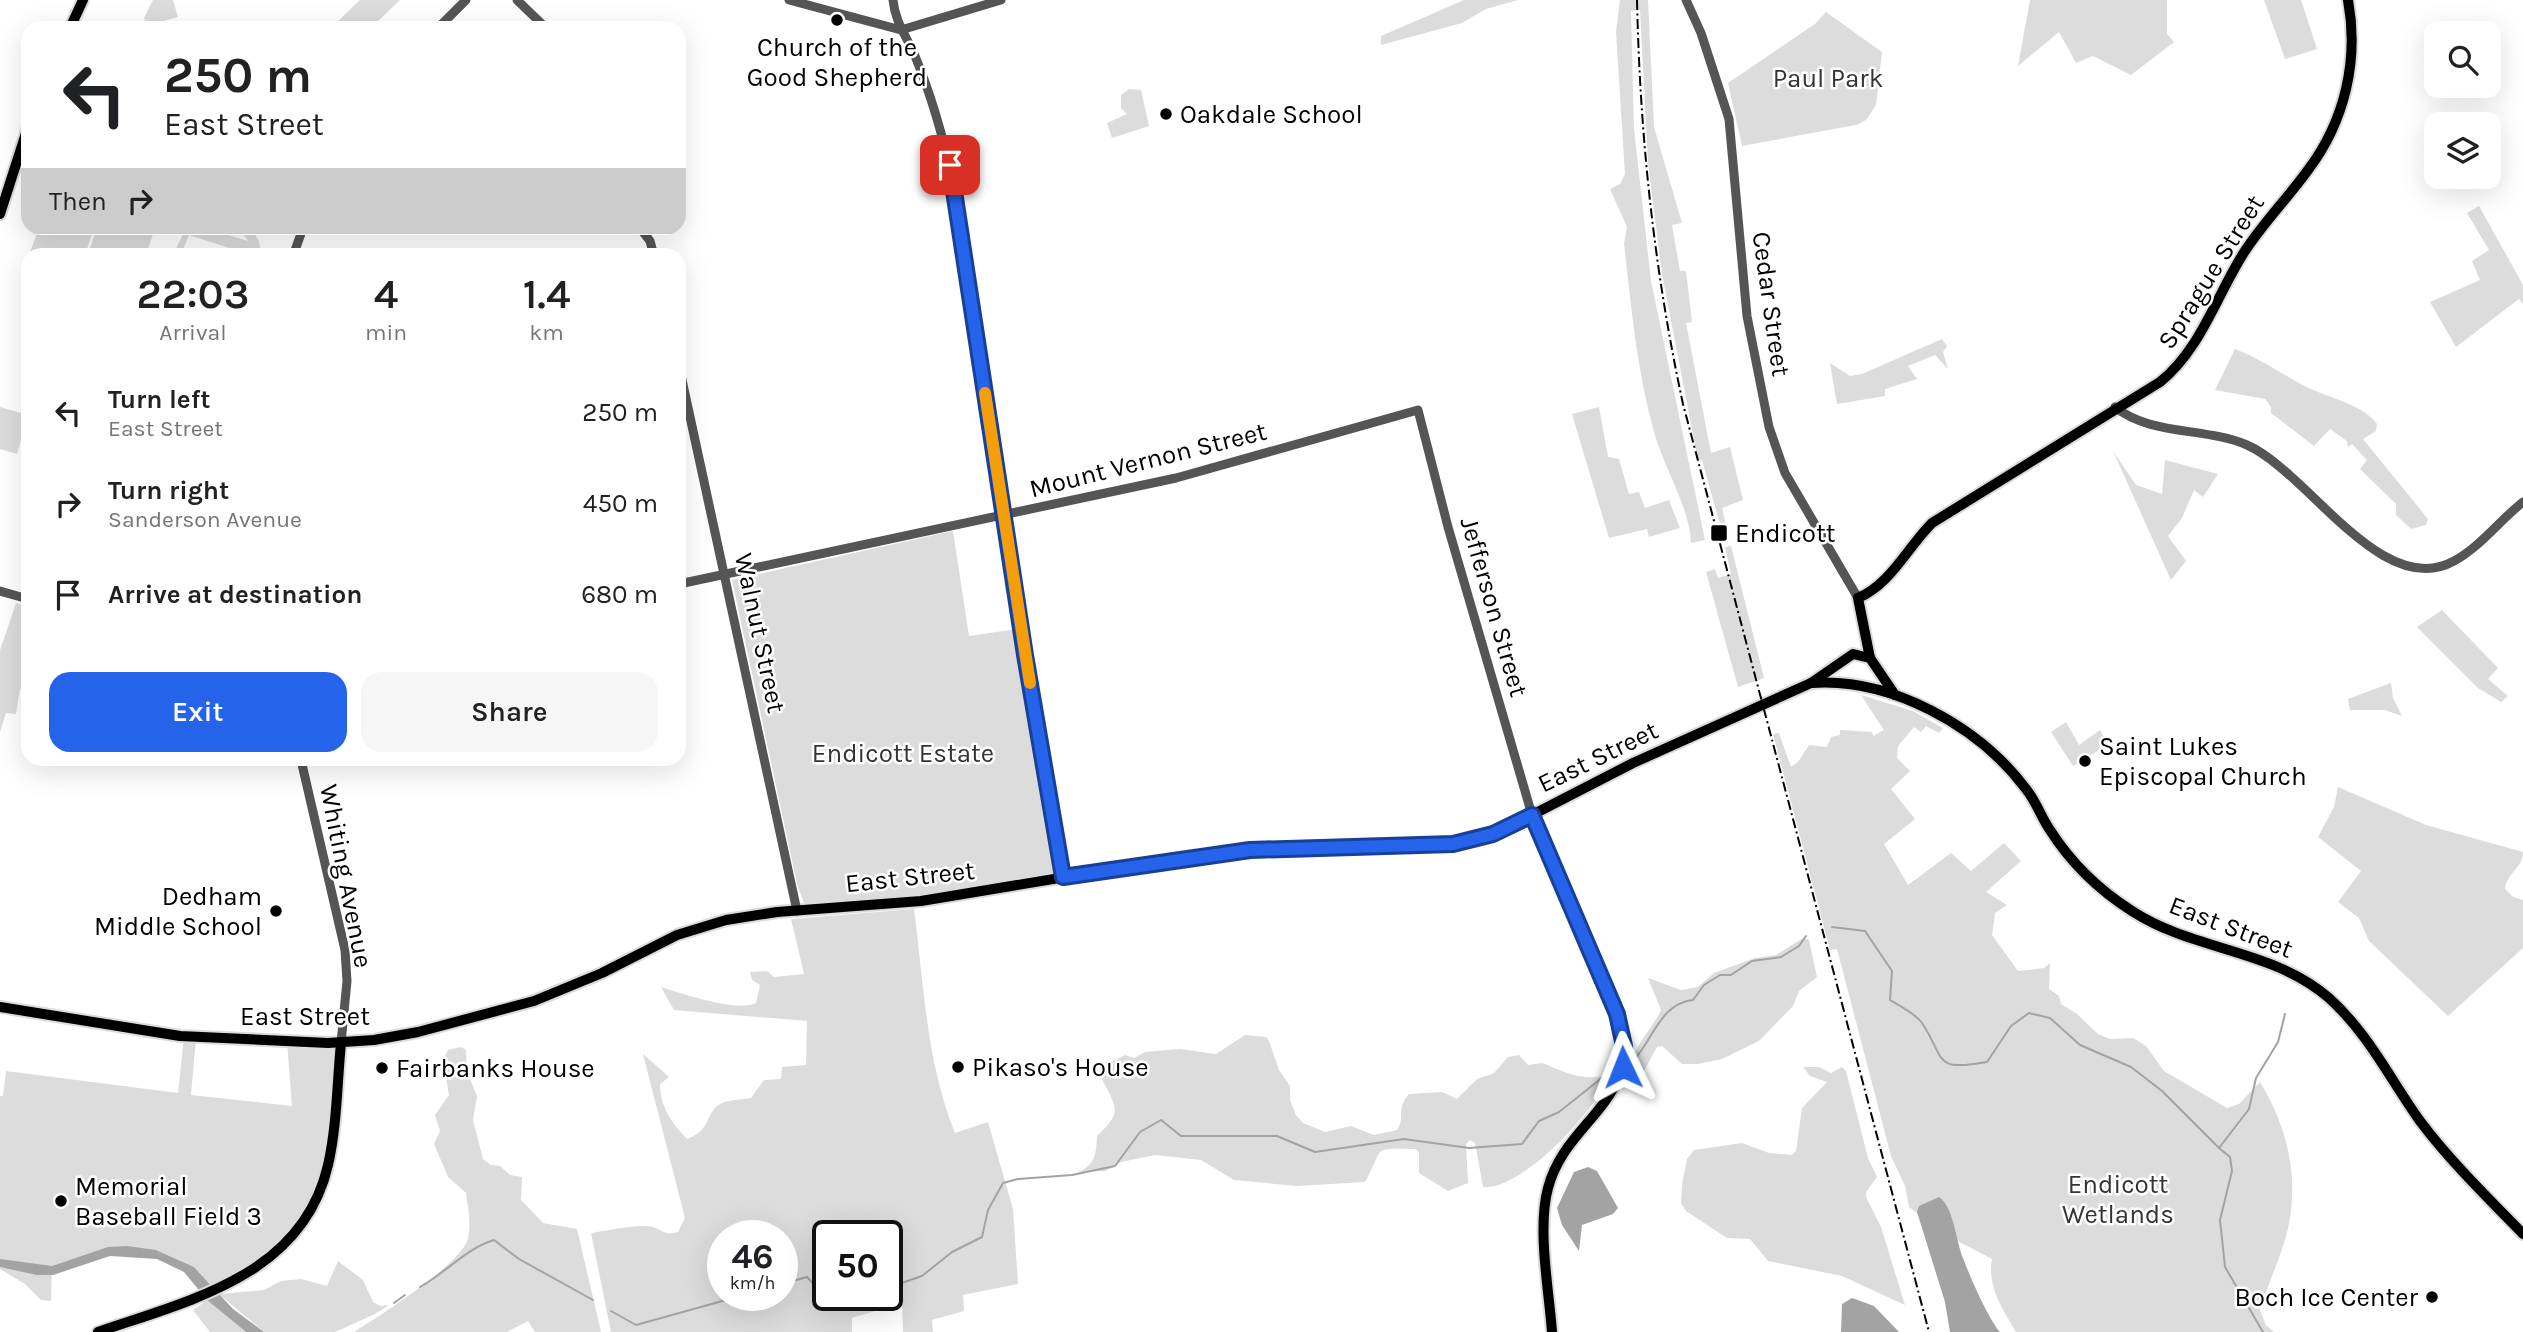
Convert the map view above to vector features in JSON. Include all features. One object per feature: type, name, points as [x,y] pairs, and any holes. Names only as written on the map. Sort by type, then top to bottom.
[{"type":"main road","points":[[73,21],[83,0]]},
{"type":"main road","name":"Sprague Street","points":[[1857,598],[1876,590],[1915,539],[1932,523],[2115,407],[2160,382],[2176,369],[2200,334],[2243,254],[2327,141],[2349,81],[2352,26],[2348,0]]},
{"type":"main road","points":[[0,215],[21,149]]},
{"type":"main road","points":[[1857,598],[1872,662],[1872,678],[1861,687],[1848,683],[1841,669],[1864,629]]},
{"type":"main road","points":[[1848,657],[1872,662]]},
{"type":"main road","name":"East Street","points":[[0,1007],[172,1035],[341,1043],[418,1032],[534,1001],[602,973],[677,935],[726,920],[921,901],[1250,850],[1453,844],[1493,834],[1633,763],[1811,683],[1848,657]]},
{"type":"main road","name":"East Street","points":[[1872,662],[1895,695]]},
{"type":"main road","name":"East Street","points":[[1811,683],[1848,683]]},
{"type":"main road","name":"East Street","points":[[1861,687],[1895,695],[1952,723],[1981,744],[2026,788],[2071,859],[2094,883],[2124,906],[2166,929],[2269,963],[2308,982],[2330,999],[2376,1052],[2421,1121],[2523,1234]]},
{"type":"main road","points":[[1532,815],[1617,1014],[1624,1046],[1623,1067],[1616,1086],[1561,1157],[1548,1186],[1544,1217],[1552,1332]]},
{"type":"main road","points":[[98,1332],[219,1289],[252,1273],[276,1255],[304,1222],[315,1202],[330,1155],[341,1043]]},
{"type":"street","points":[[445,21],[466,0]]},
{"type":"street","points":[[789,0],[901,30],[1001,0]]},
{"type":"street","points":[[893,0],[901,30],[915,54],[951,171],[1006,516],[1025,655],[1063,877]]},
{"type":"street","name":"Cedar Street","points":[[1686,0],[1701,33],[1729,119],[1747,316],[1769,427],[1785,473],[1857,598]]},
{"type":"street","points":[[523,1],[540,21]]},
{"type":"street","name":"Walnut Street","points":[[686,396],[727,574],[797,911]]},
{"type":"street","points":[[2115,407],[2143,423],[2208,432],[2248,446],[2284,469],[2375,552],[2394,563],[2410,567],[2430,568],[2453,562],[2470,551],[2523,502]]},
{"type":"street","name":"Mount Vernon Street","points":[[686,583],[1006,516],[1209,470],[1418,410]]},
{"type":"street","name":"Jefferson Street","points":[[1418,410],[1448,527],[1532,815]]},
{"type":"street","points":[[0,591],[21,596]]},
{"type":"street","name":"Whiting Avenue","points":[[302,766],[345,950],[346,981],[341,1043]]},
{"type":"green space","points":[[153,0],[173,0],[178,17],[164,21],[145,21],[144,18]]},
{"type":"green space","points":[[360,0],[400,0],[378,21],[338,21]]},
{"type":"green space","points":[[1464,0],[1518,0],[1486,9],[1462,23],[1381,45],[1381,36]]},
{"type":"green space","points":[[1620,0],[1648,0],[1654,127],[1682,223],[1672,225],[1680,271],[1686,271],[1692,322],[1686,323],[1711,453],[1730,447],[1743,500],[1722,508],[1729,538],[1724,539],[1702,460],[1698,460],[1662,274],[1648,163],[1640,10],[1631,11],[1634,129],[1651,281],[1705,540],[1691,543],[1686,516],[1658,446],[1643,385],[1624,243],[1627,227],[1610,189],[1620,184],[1625,174],[1616,32]]},
{"type":"green space","points":[[2030,0],[2167,0],[2167,34],[2174,42],[2131,75],[2093,56],[2076,63],[2059,32],[2018,66]]},
{"type":"green space","points":[[2264,0],[2301,0],[2317,49],[2285,59]]},
{"type":"green space","name":"Paul Park","points":[[1826,12],[1882,52],[1876,105],[1866,120],[1856,125],[1742,146],[1728,83],[1815,24]]},
{"type":"green space","points":[[1129,89],[1141,90],[1149,126],[1112,138],[1107,123],[1127,114],[1121,108],[1121,95]]},
{"type":"green space","points":[[2479,206],[2523,285],[2523,304],[2519,299],[2456,347],[2430,302],[2480,280],[2472,261],[2489,250],[2467,213]]},
{"type":"green space","points":[[36,235],[92,235],[87,248],[32,248]]},
{"type":"green space","points":[[95,235],[153,235],[148,248],[90,248]]},
{"type":"green space","points":[[183,235],[189,235],[184,248],[176,248]]},
{"type":"green space","points":[[189,235],[228,235],[248,241],[244,235],[255,235],[260,248],[229,248]]},
{"type":"green space","points":[[1942,339],[1947,346],[1943,352],[1948,369],[1935,355],[1908,366],[1917,379],[1885,389],[1885,396],[1837,404],[1830,363],[1850,376],[1862,374]]},
{"type":"green space","points":[[2235,349],[2308,388],[2351,405],[2370,416],[2377,424],[2376,431],[2363,439],[2428,519],[2426,525],[2411,529],[2396,515],[2396,504],[2360,469],[2367,460],[2352,444],[2348,447],[2347,441],[2330,429],[2314,446],[2271,413],[2271,407],[2265,399],[2215,390]]},
{"type":"green space","points":[[0,407],[21,413],[21,440],[17,454],[0,449]]},
{"type":"green space","points":[[1599,407],[1608,457],[1619,459],[1629,494],[1639,492],[1645,508],[1669,500],[1680,528],[1649,537],[1647,529],[1609,538],[1572,414]]},
{"type":"green space","points":[[2113,451],[2136,485],[2162,494],[2165,460],[2218,474],[2203,497],[2194,490],[2182,518],[2168,536],[2186,561],[2171,580]]},
{"type":"green space","name":"Endicott Estate","points":[[953,531],[969,636],[1017,629],[1056,869],[1050,875],[930,895],[804,903],[797,884],[732,580]]},
{"type":"green space","points":[[1731,546],[1764,678],[1738,687],[1706,572],[1715,569],[1718,578],[1731,574],[1725,547]]},
{"type":"green space","points":[[16,603],[21,604],[21,688],[16,714],[6,713],[0,732],[0,650]]},
{"type":"green space","points":[[2442,610],[2498,668],[2488,679],[2508,696],[2501,702],[2478,688],[2417,627]]},
{"type":"green space","points":[[2391,683],[2393,698],[2402,716],[2385,710],[2350,710],[2348,699]]},
{"type":"green space","name":"Endicott Wetlands","points":[[1861,695],[1913,711],[1943,728],[1939,733],[1926,726],[1921,732],[1914,727],[1898,746],[1897,758],[1910,771],[1891,789],[1915,819],[1884,844],[1908,885],[1951,853],[1971,871],[2004,843],[2021,861],[1986,892],[2007,905],[1995,913],[1992,935],[2018,971],[2044,968],[2050,963],[2049,989],[2059,996],[2061,1004],[2077,1014],[2098,1034],[2110,1039],[2133,1038],[2146,1046],[2164,1071],[2227,1108],[2239,1104],[2260,1082],[2278,1117],[2292,1174],[2291,1213],[2287,1233],[2260,1310],[2266,1325],[2274,1332],[2016,1332],[1994,1288],[1992,1259],[1948,1236],[1909,1207],[1905,1186],[1891,1156],[1837,949],[1830,950],[1773,734],[1779,733],[1791,767],[1798,762],[1809,745],[1827,747],[1831,737],[1840,735],[1840,730],[1872,732],[1873,736],[1884,730]]},
{"type":"green space","points":[[2066,722],[2079,745],[2100,730],[2108,745],[2073,766],[2051,732]]},
{"type":"green space","points":[[2338,787],[2426,825],[2523,852],[2505,889],[2513,897],[2523,900],[2523,948],[2448,1016],[2369,941],[2359,918],[2338,902],[2361,871],[2318,837],[2334,807]]},
{"type":"green space","points":[[914,909],[927,1023],[945,1106],[955,1133],[988,1122],[1013,1209],[1018,1284],[963,1295],[964,1311],[932,1320],[933,1332],[903,1332],[903,1220],[812,1220],[812,1311],[875,1311],[852,1318],[852,1332],[611,1332],[591,1233],[648,1226],[674,1233],[678,1232],[685,1218],[643,1054],[669,1077],[660,1084],[662,1100],[672,1121],[687,1139],[699,1132],[717,1106],[729,1101],[751,1098],[764,1080],[781,1079],[782,1067],[806,1065],[807,1021],[674,1010],[661,987],[723,1004],[748,1005],[756,1003],[760,985],[752,980],[750,972],[767,971],[774,977],[804,974],[791,919]]},
{"type":"green space","points":[[1803,938],[1809,940],[1817,977],[1799,991],[1793,1006],[1759,1041],[1722,1059],[1698,1064],[1682,1064],[1662,1046],[1657,1047],[1643,1073],[1634,1074],[1637,1049],[1661,1010],[1648,978],[1681,990],[1698,987],[1714,973],[1755,958],[1776,955]]},
{"type":"green space","points":[[1245,1035],[1266,1037],[1279,1070],[1290,1086],[1290,1100],[1296,1115],[1303,1123],[1325,1132],[1351,1126],[1374,1135],[1397,1130],[1401,1121],[1402,1104],[1409,1094],[1442,1092],[1457,1099],[1477,1079],[1494,1073],[1508,1057],[1519,1055],[1528,1065],[1542,1063],[1582,1077],[1609,1075],[1590,1108],[1556,1146],[1517,1176],[1499,1185],[1483,1187],[1475,1143],[1470,1140],[1466,1144],[1468,1183],[1448,1191],[1419,1173],[1419,1153],[1416,1149],[1380,1152],[1365,1182],[1297,1186],[1234,1180],[1201,1160],[1155,1155],[1121,1162],[1106,1171],[1078,1172],[1092,1162],[1097,1136],[1114,1115],[1113,1103],[1101,1077],[1105,1065],[1125,1055],[1134,1058],[1145,1052],[1180,1049],[1216,1054]]},
{"type":"green space","points":[[184,1036],[196,1038],[191,1095],[292,1106],[287,1041],[341,1043],[330,1155],[297,1232],[216,1290],[194,1267],[156,1250],[85,1256],[52,1266],[51,1301],[41,1300],[25,1284],[0,1269],[0,1096],[3,1096],[6,1071],[178,1093]]},
{"type":"green space","points":[[461,1047],[466,1050],[467,1071],[477,1096],[473,1120],[483,1159],[491,1165],[500,1166],[510,1175],[522,1177],[521,1200],[543,1223],[577,1229],[601,1332],[535,1332],[528,1321],[507,1332],[354,1332],[434,1277],[461,1251],[467,1241],[469,1211],[466,1193],[448,1177],[434,1144],[440,1131],[435,1115],[449,1095],[443,1060],[448,1050]]},
{"type":"green space","points":[[1803,1067],[1819,1067],[1831,1073],[1842,1067],[1846,1071],[1868,1158],[1877,1177],[1866,1192],[1866,1197],[1881,1227],[1905,1305],[1842,1276],[1768,1261],[1750,1239],[1727,1238],[1686,1211],[1681,1203],[1687,1159],[1694,1150],[1742,1143],[1769,1153],[1792,1155],[1796,1151],[1802,1108],[1827,1082],[1810,1076]]},
{"type":"green space","points":[[338,1261],[363,1280],[373,1302],[380,1306],[389,1305],[335,1332],[264,1332],[219,1294],[264,1290],[281,1281],[301,1279],[327,1286]]},
{"type":"green space","points":[[207,1300],[246,1332],[210,1332],[193,1310]]},
{"type":"shaded area","points":[[1588,1167],[1597,1171],[1618,1208],[1613,1214],[1582,1225],[1579,1251],[1562,1225],[1557,1208],[1574,1172]]},
{"type":"shaded area","points":[[1939,1197],[1948,1208],[1975,1286],[2000,1332],[1950,1332],[1945,1302],[1917,1212],[1919,1206]]},
{"type":"shaded area","points":[[127,1246],[156,1250],[194,1267],[233,1309],[264,1332],[246,1332],[207,1300],[184,1272],[157,1259],[110,1256],[53,1275],[37,1275],[0,1267],[0,1259],[52,1266],[108,1247]]},
{"type":"shaded area","points":[[1852,1298],[1874,1306],[1899,1332],[1841,1332],[1842,1304]]},
{"type":"waterway","points":[[1832,927],[1865,931],[1892,971],[1890,1000],[1919,1020],[1943,1060],[1949,1064],[1987,1062],[2011,1026],[2029,1013],[2050,1018],[2080,1045],[2131,1067],[2162,1091],[2219,1148],[2249,1109],[2256,1078],[2278,1042],[2285,1014]]},
{"type":"waterway","points":[[1635,1059],[1666,1014],[1682,1002],[1693,1000],[1704,985],[1720,975],[1731,975],[1752,961],[1781,957],[1799,946],[1806,936]]},
{"type":"waterway","points":[[903,1283],[922,1276],[952,1252],[982,1237],[988,1210],[1003,1183],[1018,1179],[1072,1175],[1115,1166],[1140,1132],[1161,1120],[1181,1136],[1277,1136],[1315,1152],[1404,1139],[1469,1148],[1522,1144],[1539,1121],[1559,1112],[1608,1073]]},
{"type":"waterway","points":[[2219,1148],[2230,1157],[2232,1171],[2220,1220],[2225,1267],[2263,1332]]},
{"type":"waterway","points":[[420,1287],[474,1249],[494,1240],[519,1259],[593,1300]]},
{"type":"waterway","points":[[798,1280],[807,1277],[812,1282]]},
{"type":"waterway","points":[[394,1303],[405,1295]]},
{"type":"waterway","points":[[611,1311],[636,1325],[707,1305]]},
{"type":"railway","points":[[1637,0],[1641,102],[1650,203],[1664,304],[1683,404],[1929,1332]]},
{"type":"slow traffic","points":[[985,393],[1030,683]]},
{"type":"place","name":"Church of the Good Shepherd","points":[[837,20]]},
{"type":"place","name":"Oakdale School","points":[[1166,114]]},
{"type":"place","name":"Endicott","points":[[1719,533]]},
{"type":"place","name":"Saint Lukes Episcopal Church","points":[[2085,761]]},
{"type":"place","name":"Dedham Middle School","points":[[276,911]]},
{"type":"place","name":"Pikaso's House","points":[[958,1067]]},
{"type":"place","name":"Fairbanks House","points":[[382,1068]]},
{"type":"place","name":"Memorial Baseball Field 3","points":[[61,1201]]},
{"type":"place","name":"Boch Ice Center","points":[[2432,1297]]},
{"type":"route","points":[[950,165],[1006,516],[1025,655],[1063,877],[1250,850],[1309,846],[1453,844],[1493,834],[1532,815],[1617,1014],[1624,1046],[1623,1067]]}]
